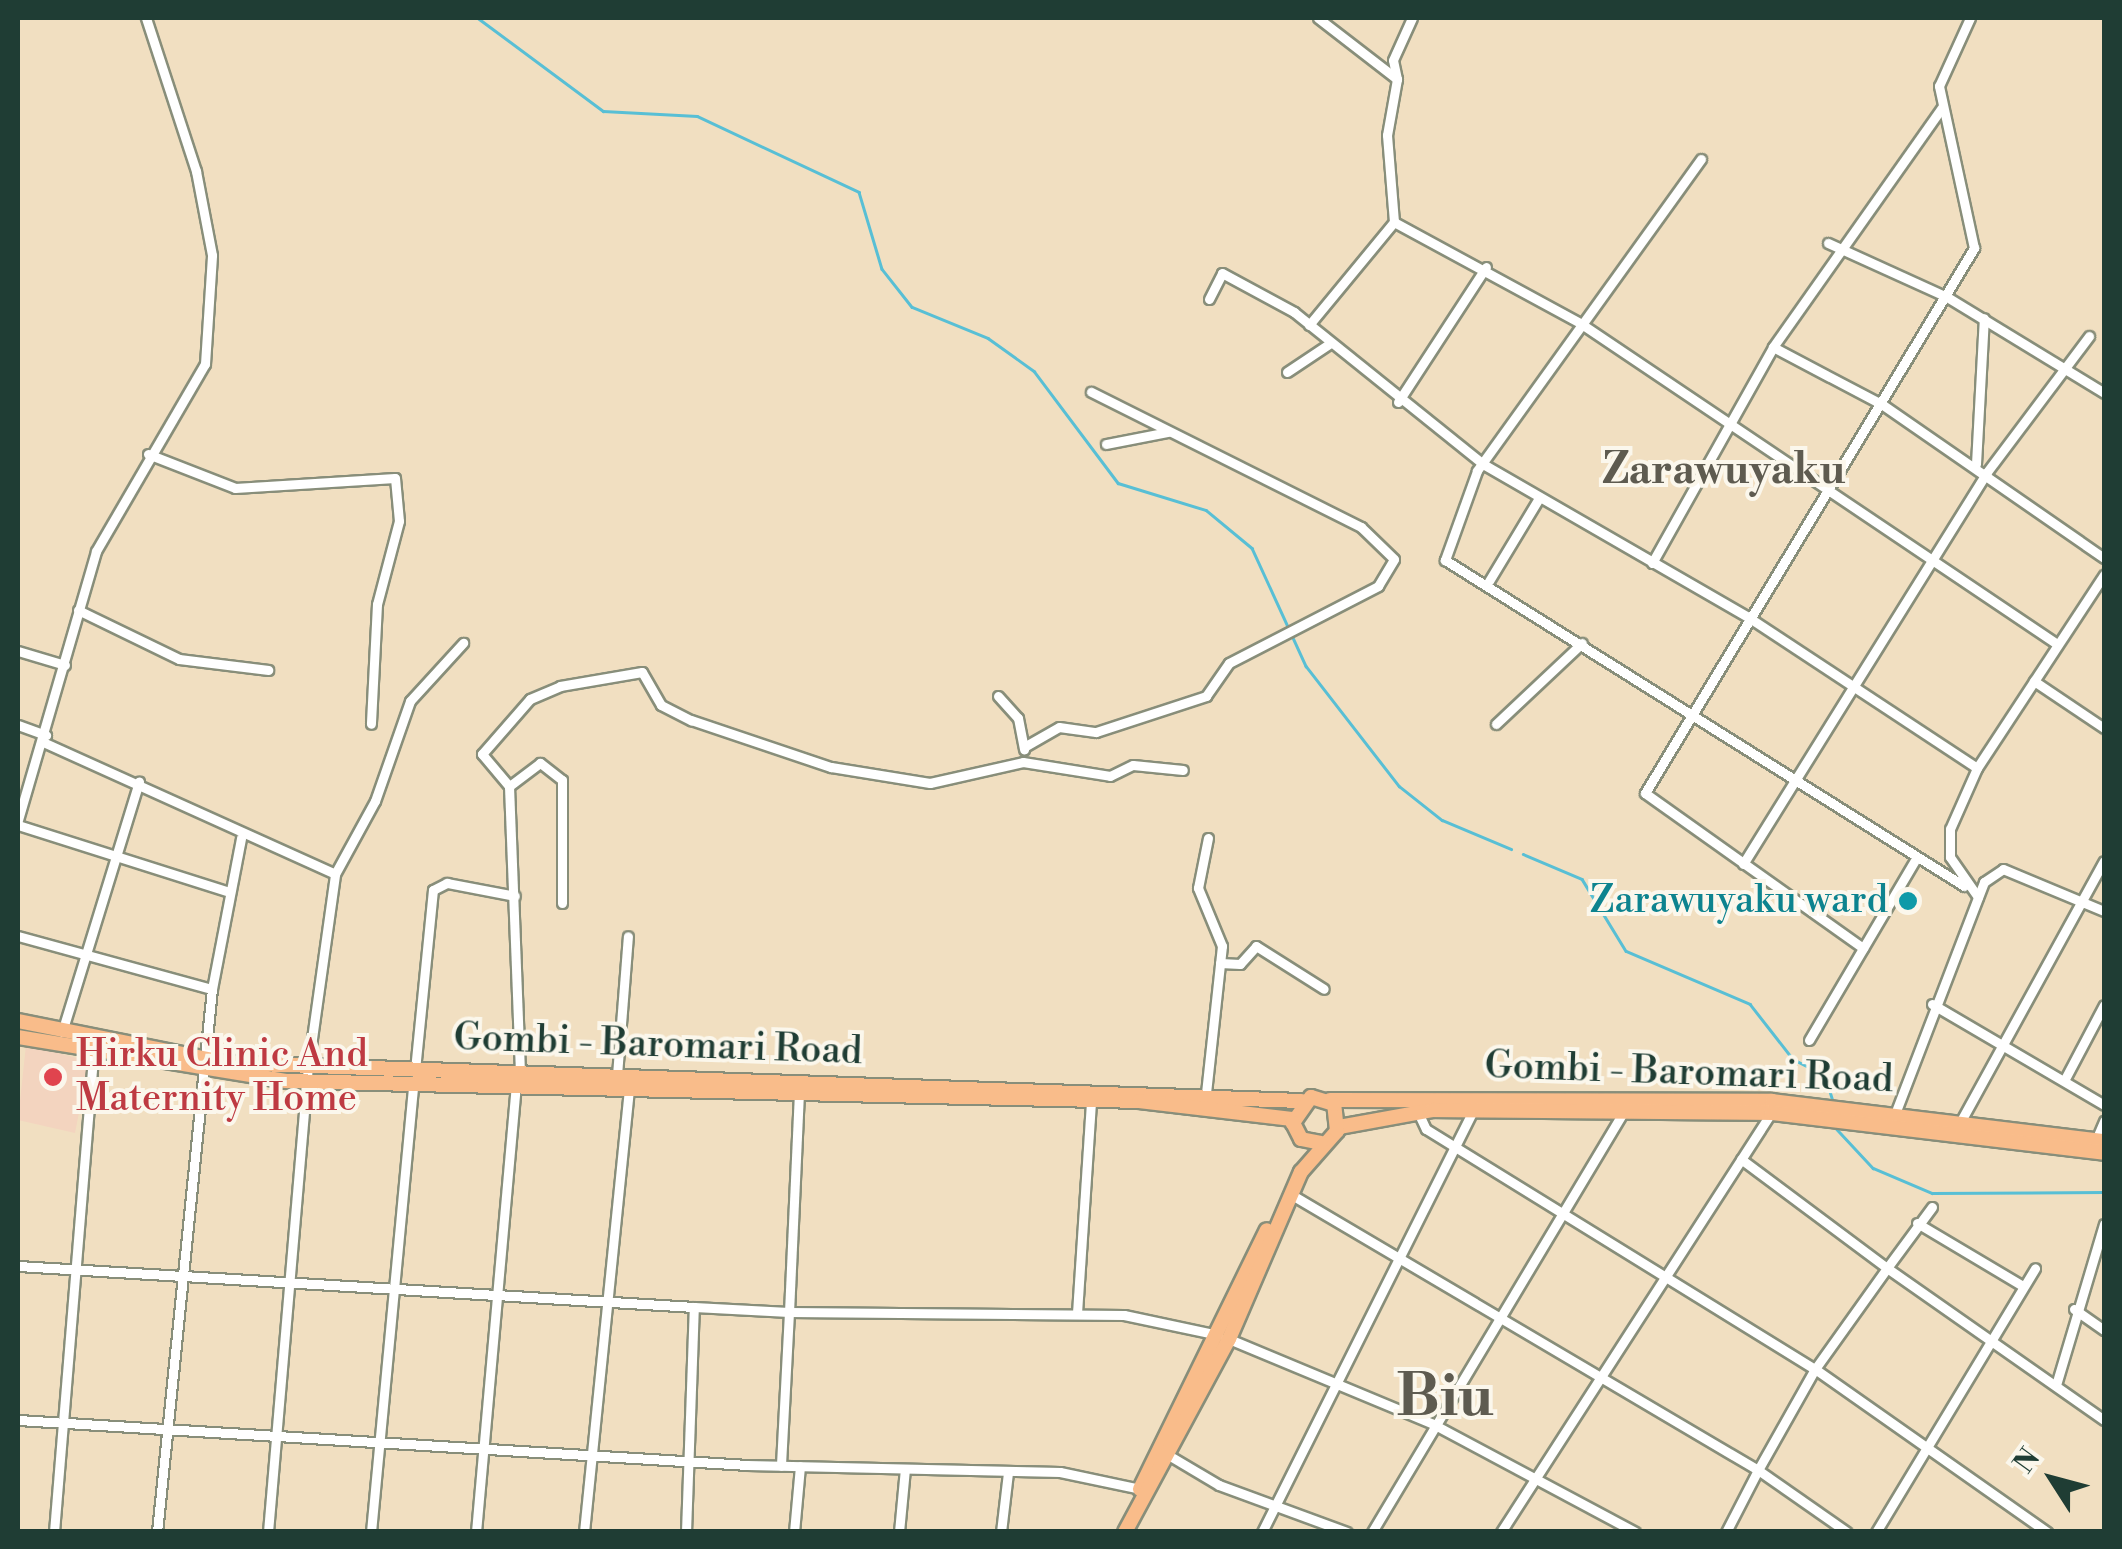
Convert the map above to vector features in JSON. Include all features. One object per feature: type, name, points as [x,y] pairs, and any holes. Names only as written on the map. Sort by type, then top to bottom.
[{"type":"main road","name":"Gombi - Baromari Road","points":[[18,1021],[204,1066]]},
{"type":"main road","name":"Gombi - Baromari Road","points":[[18,1040],[92,1054],[308,1074],[518,1078],[628,1087],[799,1092],[832,1088],[1206,1093],[1302,1101]]},
{"type":"main road","name":"Gombi - Baromari Road","points":[[518,1078],[616,1074],[1251,1108],[1292,1118]]},
{"type":"main road","name":"Gombi - Baromari Road","points":[[1330,1100],[1831,1110],[2104,1153]]},
{"type":"main road","points":[[1115,1532],[1145,1490],[1170,1456],[1292,1195],[1321,1143],[1339,1127],[1330,1100],[1302,1101],[1292,1118],[1298,1136],[1291,1177],[1224,1337],[1145,1490],[1126,1532]]},
{"type":"main road","name":"Gombi - Baromari Road","points":[[1339,1127],[1417,1110],[1771,1114],[1831,1110]]},
{"type":"main road","name":"Gombi - Baromari Road","points":[[1894,1117],[1962,1120],[2100,1140]]},
{"type":"main road","points":[[1298,1136],[1321,1143]]},
{"type":"street","points":[[146,18],[196,171],[212,255],[205,364],[183,412],[148,454],[112,516],[78,610],[66,665],[18,822],[229,892]]},
{"type":"street","points":[[1318,18],[1397,79]]},
{"type":"street","points":[[1308,325],[1394,222],[1387,135],[1397,79],[1394,60],[1412,18]]},
{"type":"street","points":[[1863,948],[1646,800],[1748,617],[1883,405],[1946,297],[1976,235],[1942,107],[1946,63],[1970,18]]},
{"type":"street","points":[[1652,563],[1727,420],[1772,347],[1942,107]]},
{"type":"street","points":[[1702,158],[1580,323],[1483,464],[1444,552],[1915,860],[1978,896]]},
{"type":"street","points":[[1394,222],[1486,267],[1580,323],[2057,644]]},
{"type":"street","points":[[1828,242],[1946,297],[2104,393]]},
{"type":"street","points":[[1398,402],[1486,267]]},
{"type":"street","points":[[1209,299],[1222,273],[1308,325],[1398,402],[1483,464],[1748,617],[1978,768]]},
{"type":"street","points":[[1976,464],[1984,318]]},
{"type":"street","points":[[1743,864],[1987,472],[2088,336]]},
{"type":"street","points":[[1287,372],[1329,344]]},
{"type":"street","points":[[1772,347],[1883,405],[1976,464],[2104,558]]},
{"type":"street","points":[[1024,747],[1060,727],[1096,732],[1206,696],[1229,663],[1378,586],[1394,559],[1361,527],[1091,392]]},
{"type":"street","points":[[1106,444],[1168,432]]},
{"type":"street","points":[[148,454],[235,488],[395,478],[400,521],[377,604],[371,724]]},
{"type":"street","points":[[1489,581],[1539,498]]},
{"type":"street","points":[[1964,886],[1947,844],[1978,768],[2104,575]]},
{"type":"street","points":[[78,610],[179,659],[268,670]]},
{"type":"street","points":[[1496,724],[1582,642]]},
{"type":"street","points":[[268,1532],[308,1074],[335,874],[375,801],[410,701],[463,643]]},
{"type":"street","points":[[18,652],[66,665]]},
{"type":"street","points":[[508,786],[482,754],[517,710],[546,689],[629,672],[642,672],[670,711],[831,767],[930,783],[1023,762],[1110,776],[1134,765],[1182,770]]},
{"type":"street","points":[[2034,681],[2104,728]]},
{"type":"street","points":[[998,696],[1018,718],[1023,762]]},
{"type":"street","points":[[18,725],[138,782],[240,838],[335,874]]},
{"type":"street","points":[[476,1532],[518,1078],[515,896],[503,814],[508,786],[540,763],[562,780],[562,903]]},
{"type":"street","points":[[62,1034],[138,782]]},
{"type":"street","points":[[157,1532],[180,1275],[212,989],[240,838]]},
{"type":"street","points":[[1206,1093],[1220,963],[1219,929],[1198,888],[1208,838]]},
{"type":"street","points":[[1810,1040],[1915,860]]},
{"type":"street","points":[[1962,1120],[2002,1040],[2104,861]]},
{"type":"street","points":[[1894,1117],[1932,1004],[1978,896],[2003,869],[2104,911]]},
{"type":"street","points":[[371,1532],[390,1289],[433,890],[447,883],[515,896]]},
{"type":"street","points":[[18,936],[212,989]]},
{"type":"street","points":[[616,1074],[628,936]]},
{"type":"street","points":[[1220,963],[1240,964],[1256,946],[1324,988]]},
{"type":"street","points":[[1932,1004],[2066,1077],[2104,1105]]},
{"type":"street","points":[[2066,1077],[2104,1005]]},
{"type":"street","points":[[54,1532],[66,1422],[92,1054]]},
{"type":"street","points":[[584,1532],[628,1087]]},
{"type":"street","points":[[781,1466],[799,1092]]},
{"type":"street","points":[[1077,1313],[1091,1101]]},
{"type":"street","points":[[1417,1110],[1420,1124],[1814,1369],[1920,1448],[2048,1532]]},
{"type":"street","points":[[1262,1532],[1474,1110]]},
{"type":"street","points":[[1372,1532],[1500,1315],[1568,1214],[1624,1111]]},
{"type":"street","points":[[1501,1532],[1540,1481],[1771,1114]]},
{"type":"street","points":[[2100,1140],[2104,1121]]},
{"type":"street","points":[[1741,1159],[1886,1268],[1989,1335],[2104,1420]]},
{"type":"street","points":[[1292,1195],[1400,1255],[1758,1470],[1847,1532]]},
{"type":"street","points":[[1726,1532],[1814,1369],[1932,1207]]},
{"type":"street","points":[[1917,1223],[2022,1285]]},
{"type":"street","points":[[2056,1385],[2074,1309],[2104,1224]]},
{"type":"street","points":[[18,1266],[789,1312],[1077,1313],[1224,1337],[1433,1424],[1634,1532]]},
{"type":"street","points":[[1876,1532],[1920,1448],[2035,1268]]},
{"type":"street","points":[[686,1532],[692,1461],[694,1307]]},
{"type":"street","points":[[2074,1309],[2104,1330]]},
{"type":"street","points":[[18,1420],[781,1466],[1008,1472],[1145,1490]]},
{"type":"street","points":[[1170,1456],[1275,1507],[1347,1532]]},
{"type":"street","points":[[794,1532],[800,1466]]},
{"type":"street","points":[[899,1532],[905,1468]]},
{"type":"street","points":[[1002,1532],[1008,1472]]},
{"type":"shaded area","name":"Hirku Clinic And Maternity Home","points":[[26,1045],[89,1061],[75,1133],[18,1120]]},
{"type":"waterway","points":[[478,18],[603,111],[697,116],[859,192],[882,269],[912,307],[988,338],[1034,371],[1118,483],[1206,510],[1252,548],[1306,666],[1399,786],[1442,820],[1511,849]]},
{"type":"waterway","points":[[1523,854],[1582,879],[1626,951],[1750,1004],[1793,1059],[1825,1075],[1833,1102]]},
{"type":"waterway","points":[[1833,1125],[1873,1168],[1932,1193],[2104,1192]]},
{"type":"place","name":"Zarawuyaku ward","points":[[1908,901]]},
{"type":"place","name":"Hirku Clinic And Maternity Home","points":[[53,1077]]},
{"type":"district","name":"Zarawuyaku","points":[[1724,471]]},
{"type":"district","name":"Biu","points":[[1445,1398]]}]
